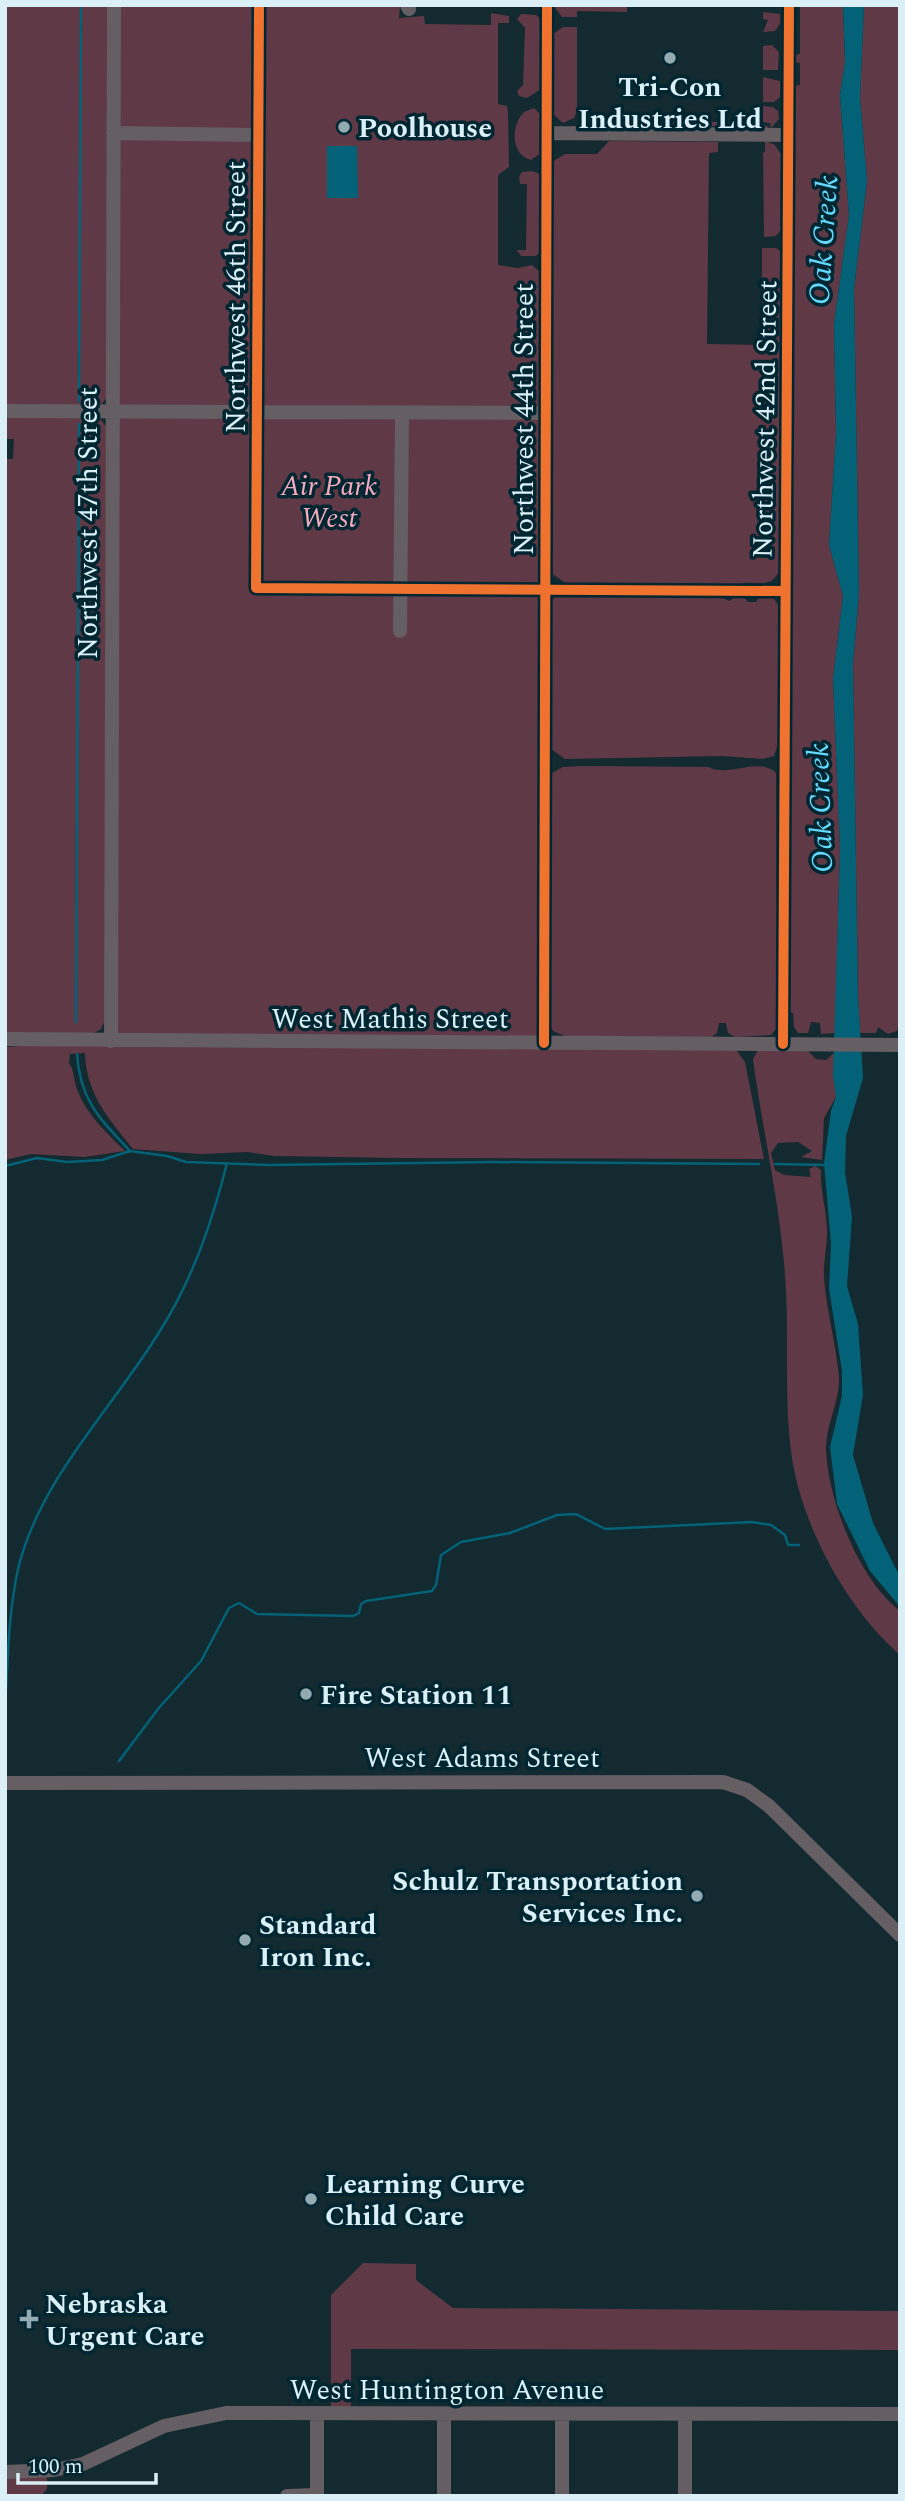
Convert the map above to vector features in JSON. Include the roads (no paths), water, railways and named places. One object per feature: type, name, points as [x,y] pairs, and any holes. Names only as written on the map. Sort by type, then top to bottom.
[{"type":"street","name":"Northwest 47th Street","points":[[111,1041],[114,5]]},
{"type":"street","name":"Northwest 46th Street","points":[[259,5],[256,588],[400,589]]},
{"type":"street","name":"Northwest 44th Street","points":[[544,1043],[547,5]]},
{"type":"street","name":"Northwest 42nd Street","points":[[783,1044],[789,5]]},
{"type":"street","points":[[113,133],[258,135]]},
{"type":"street","points":[[547,133],[789,135]]},
{"type":"street","points":[[5,411],[546,413]]},
{"type":"street","points":[[400,631],[402,413]]},
{"type":"street","points":[[400,589],[785,591]]},
{"type":"street","name":"West Mathis Street","points":[[5,1039],[893,1045]]},
{"type":"street","name":"West Adams Street","points":[[5,1783],[723,1782],[747,1790],[769,1805],[900,1935]]},
{"type":"street","points":[[287,2496],[317,2496],[317,2414]]},
{"type":"street","points":[[444,2414],[444,2496]]},
{"type":"street","points":[[562,2414],[562,2496]]},
{"type":"street","points":[[685,2414],[685,2496]]},
{"type":"street","name":"West Huntington Avenue","points":[[5,2472],[54,2470],[83,2464],[164,2426],[205,2415],[900,2414]]},
{"type":"water","name":"Oak Creek","points":[[843,5],[864,5],[860,98],[867,181],[854,289],[859,593],[853,664],[858,997],[863,1078],[846,1136],[845,1172],[852,1217],[847,1286],[858,1324],[863,1395],[853,1455],[873,1523],[900,1577],[900,1607],[870,1571],[837,1504],[830,1447],[842,1396],[842,1371],[829,1289],[831,1244],[824,1163],[831,1111],[836,1097],[833,1076],[840,849],[833,679],[843,596],[829,545],[836,433],[834,324],[849,215],[840,95],[845,62]]},
{"type":"water","points":[[327,146],[357,146],[358,198],[327,198]]},
{"type":"waterway","points":[[79,401],[81,5]]},
{"type":"waterway","points":[[76,1022],[79,424]]},
{"type":"waterway","points":[[77,1054],[82,1084],[93,1107],[130,1151]]},
{"type":"waterway","points":[[5,1166],[37,1158],[67,1162],[102,1160],[130,1151],[167,1156],[186,1162],[269,1165],[492,1162],[759,1164]]},
{"type":"waterway","points":[[5,1708],[13,1600],[19,1565],[30,1533],[61,1473],[170,1314],[200,1251],[227,1163]]},
{"type":"waterway","points":[[775,1164],[828,1165]]},
{"type":"waterway","points":[[119,1761],[158,1709],[201,1661],[229,1608],[239,1603],[257,1614],[353,1616],[359,1613],[361,1604],[366,1601],[432,1591],[436,1585],[441,1555],[461,1542],[510,1533],[557,1515],[576,1514],[605,1529],[752,1522],[771,1525],[785,1535],[788,1545],[799,1545]]},
{"type":"place","name":"Tri-Con Industries Ltd","points":[[670,58]]},
{"type":"place","name":"Poolhouse","points":[[344,127]]},
{"type":"place","name":"Fire Station 11","points":[[306,1694]]},
{"type":"place","name":"Schulz Transportation Services Inc.","points":[[697,1896]]},
{"type":"place","name":"Standard Iron Inc.","points":[[245,1940]]},
{"type":"place","name":"Learning Curve Child Care","points":[[311,2199]]},
{"type":"place","name":"Nebraska Urgent Care","points":[[29,2319]]},
{"type":"park label","name":"Air Park West","points":[[329,501]]}]
